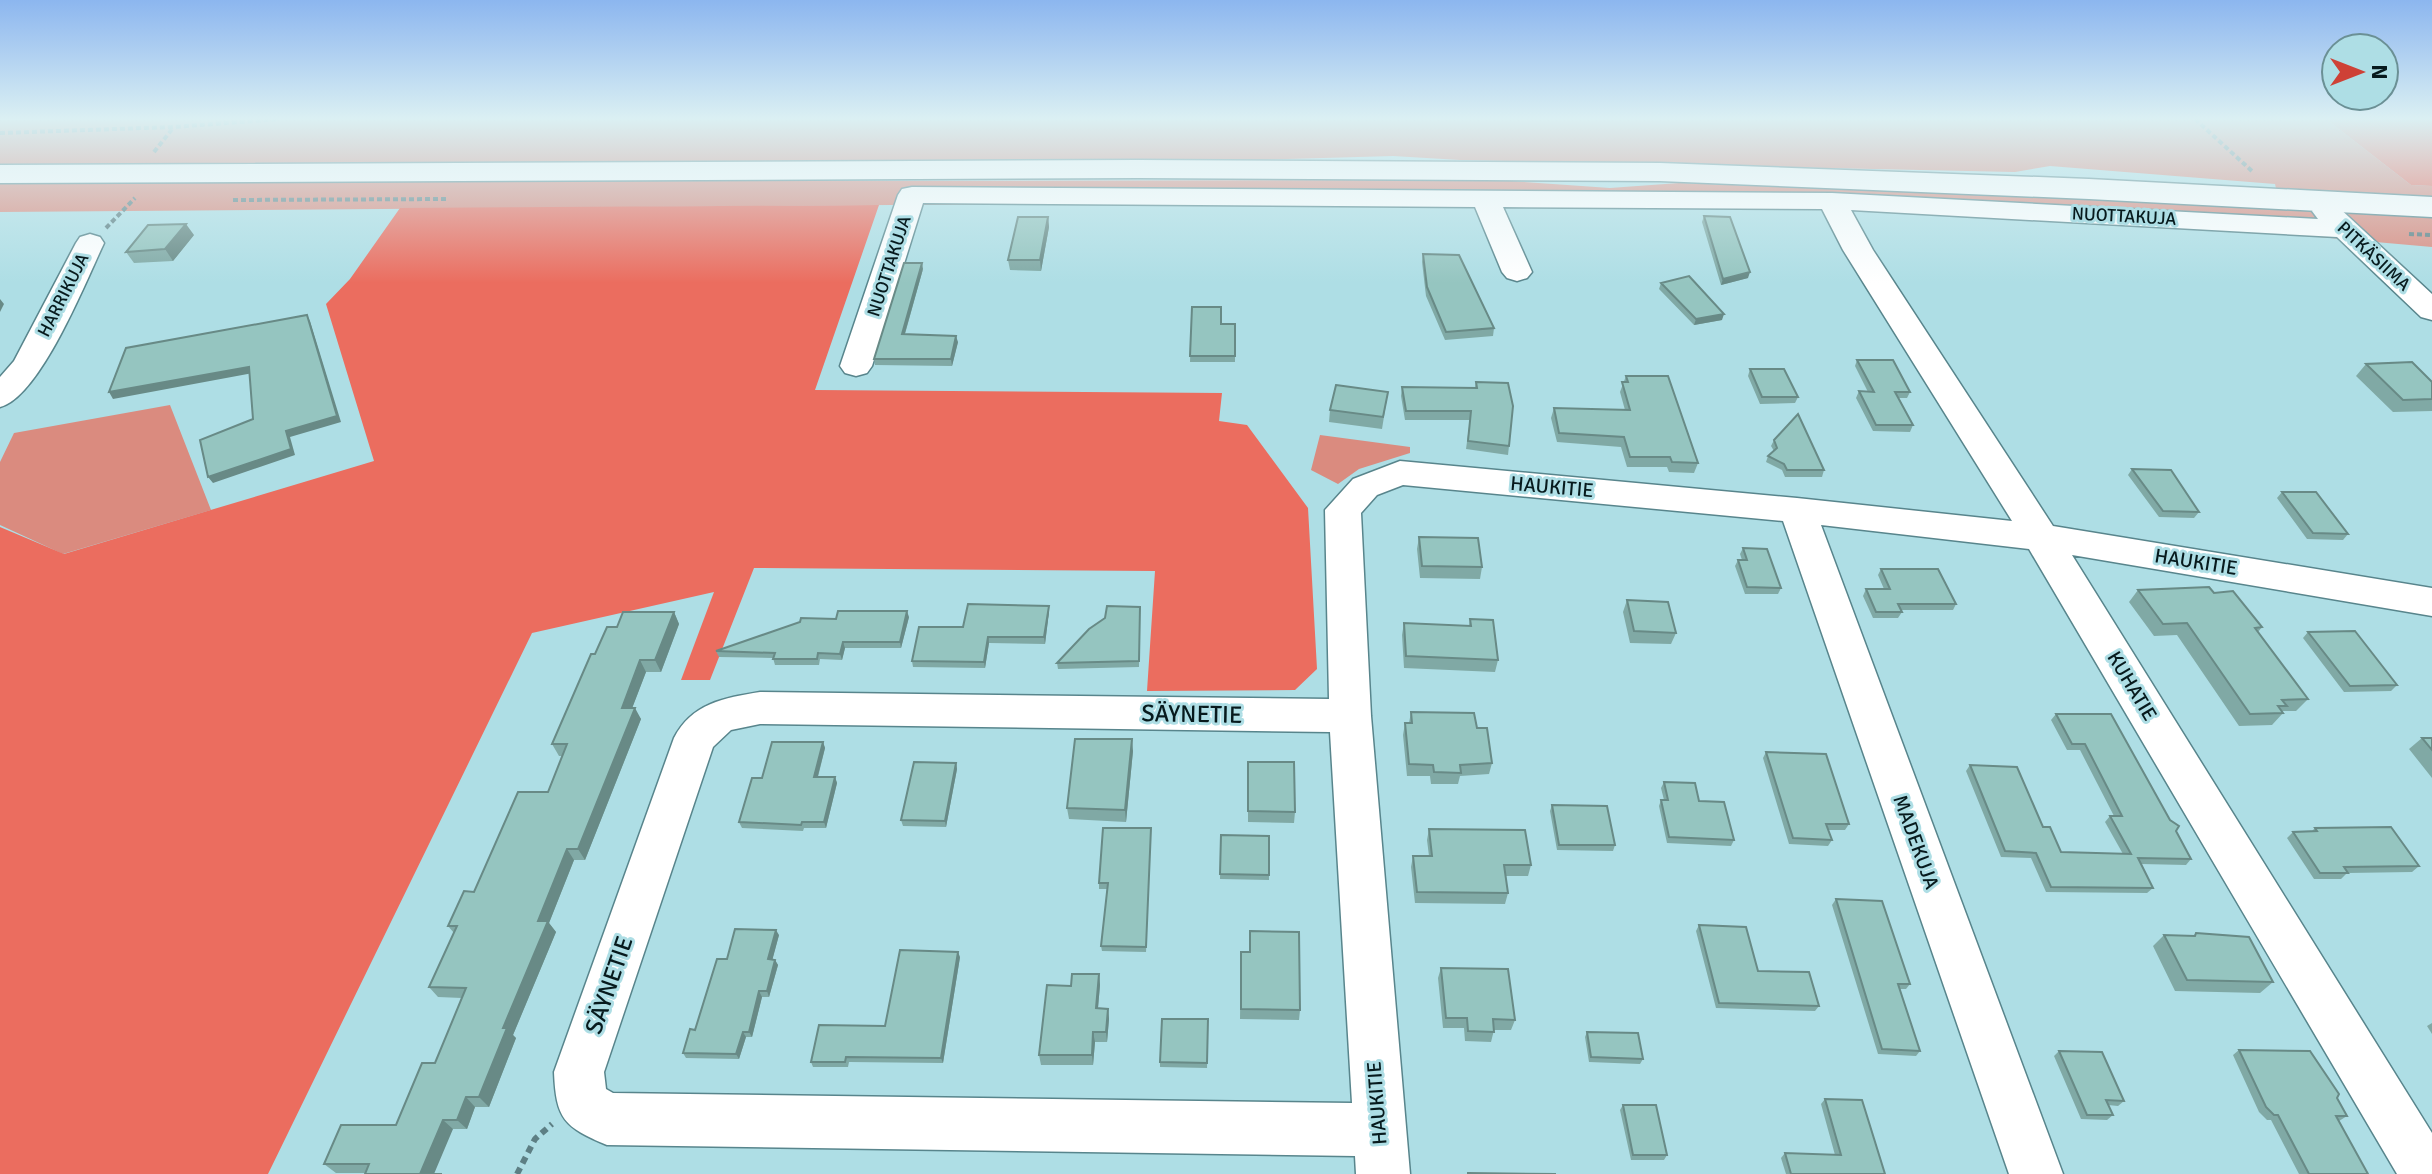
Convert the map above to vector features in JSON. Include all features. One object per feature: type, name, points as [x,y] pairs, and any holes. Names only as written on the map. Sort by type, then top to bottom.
[{"type":"main road","points":[[0,174],[1136,183],[1575,174]]},
{"type":"main road","points":[[1705,174],[2432,207]]},
{"type":"street","name":"NUOTTAKUJA","points":[[856,366],[912,195],[1136,183],[1486,199],[1832,201],[2344,229]]},
{"type":"street","points":[[1486,199],[1517,272]]},
{"type":"street","name":"KUHATIE","points":[[1832,201],[1858,250],[2040,537],[2427,1174]]},
{"type":"street","name":"PITKÄSIIMA","points":[[2316,201],[2432,311]]},
{"type":"street","name":"HARRIKUJA","points":[[0,397],[28,365],[90,243]]},
{"type":"street","name":"HAUKITIE","points":[[1381,1152],[1350,716],[1343,510],[1365,487],[1400,473],[1797,510],[2040,537],[2426,610]]},
{"type":"street","name":"MADEKUJA","points":[[1797,510],[2036,1174]]},
{"type":"street","name":"SÄYNETIE","points":[[1350,716],[760,708],[719,716],[695,738],[579,1072],[581,1103],[607,1119],[1381,1152]]},
{"type":"path","name":"HARRIKUJA","points":[[90,243],[135,198]]},
{"type":"path","points":[[551,1110],[556,1121],[566,1128]]},
{"type":"path","points":[[517,1174],[535,1139],[556,1121]]},
{"type":"shaded area","points":[[2147,174],[2397,174],[2411,185],[2432,186],[2432,247],[2308,236],[1821,209],[1151,203],[0,212],[0,182],[1496,180],[1610,188],[1679,183],[2280,205],[2275,184]]},
{"type":"shaded area","points":[[2397,174],[2432,174],[2432,186],[2411,185]]},
{"type":"shaded area","points":[[879,205],[815,390],[1222,393],[1219,421],[1247,425],[1308,508],[1317,669],[1295,690],[1147,691],[1155,571],[754,568],[710,680],[681,680],[714,592],[532,633],[268,1174],[0,1174],[0,527],[64,554],[374,461],[326,304],[350,279],[400,208]]},
{"type":"shaded area","points":[[170,405],[211,510],[63,554],[0,525],[0,462],[14,433]]},
{"type":"shaded area","points":[[1320,435],[1410,447],[1410,453],[1359,469],[1338,484],[1311,470]]},
{"type":"building","points":[[1704,216],[1730,217],[1750,272],[1723,279]]},
{"type":"building","points":[[1018,217],[1048,217],[1040,260],[1008,260]]},
{"type":"building","points":[[186,224],[165,249],[126,252],[148,225]]},
{"type":"building","points":[[1423,254],[1459,255],[1494,328],[1446,332],[1427,287]]},
{"type":"building","points":[[904,263],[922,263],[902,334],[956,336],[951,359],[874,359]]},
{"type":"building","points":[[1689,276],[1724,314],[1696,319],[1661,283]]},
{"type":"building","points":[[1192,307],[1221,307],[1221,324],[1235,324],[1235,356],[1190,356]]},
{"type":"building","points":[[307,315],[337,416],[286,431],[291,449],[208,477],[200,440],[253,419],[249,367],[109,392],[126,348]]},
{"type":"building","points":[[1857,360],[1893,360],[1910,392],[1895,392],[1913,425],[1876,425],[1859,391],[1874,392]]},
{"type":"building","points":[[2412,362],[2432,382],[2432,399],[2403,400],[2366,364]]},
{"type":"building","points":[[1750,369],[1784,369],[1798,397],[1762,397]]},
{"type":"building","points":[[1626,376],[1668,376],[1698,463],[1672,462],[1670,457],[1630,457],[1624,437],[1559,433],[1554,408],[1630,410],[1622,382],[1628,382]]},
{"type":"building","points":[[1476,382],[1508,383],[1513,406],[1509,446],[1468,441],[1471,411],[1406,411],[1402,387],[1477,388]]},
{"type":"building","points":[[1336,385],[1388,392],[1383,417],[1330,410]]},
{"type":"building","points":[[1798,414],[1824,470],[1787,470],[1784,464],[1768,456],[1777,448],[1774,440]]},
{"type":"building","points":[[2132,469],[2171,470],[2199,512],[2163,511]]},
{"type":"building","points":[[2282,492],[2316,492],[2348,534],[2313,533]]},
{"type":"building","points":[[1419,537],[1478,538],[1482,567],[1422,566]]},
{"type":"building","points":[[1743,548],[1767,549],[1781,588],[1747,587],[1738,560],[1747,560]]},
{"type":"building","points":[[1881,569],[1938,569],[1956,604],[1898,604],[1902,612],[1876,612],[1866,589],[1890,589]]},
{"type":"building","points":[[2209,587],[2214,593],[2233,591],[2262,627],[2255,628],[2308,699],[2282,700],[2287,706],[2278,706],[2283,713],[2250,714],[2187,623],[2163,624],[2138,590]]},
{"type":"building","points":[[1627,600],[1668,602],[1676,633],[1634,631]]},
{"type":"building","points":[[968,604],[1049,606],[1044,637],[988,637],[984,662],[912,661],[919,627],[963,627]]},
{"type":"building","points":[[1107,606],[1140,607],[1139,661],[1057,663],[1089,629],[1105,618]]},
{"type":"building","points":[[838,611],[907,611],[900,642],[843,642],[840,654],[818,653],[817,659],[773,659],[775,653],[716,651],[800,622],[801,618],[836,619]]},
{"type":"building","points":[[623,612],[674,612],[655,660],[640,660],[622,708],[635,708],[578,849],[567,849],[538,921],[548,921],[503,1028],[507,1028],[479,1097],[466,1097],[457,1120],[443,1120],[420,1174],[365,1174],[369,1164],[324,1164],[341,1125],[396,1125],[422,1063],[435,1063],[466,988],[429,987],[457,926],[448,926],[464,891],[474,892],[518,792],[548,792],[567,744],[552,744],[591,654],[595,654],[607,627],[617,627]]},
{"type":"building","points":[[1470,619],[1493,620],[1498,660],[1406,656],[1404,623],[1471,626]]},
{"type":"building","points":[[2355,631],[2397,685],[2350,686],[2308,632]]},
{"type":"building","points":[[1411,712],[1474,713],[1477,728],[1487,728],[1492,763],[1460,765],[1461,773],[1434,772],[1433,765],[1409,764],[1405,723],[1412,723]]},
{"type":"building","points":[[2056,714],[2111,714],[2170,820],[2179,826],[2176,831],[2191,859],[2138,858],[2153,888],[2051,887],[2036,853],[2005,851],[1970,765],[2017,767],[2043,827],[2050,827],[2061,852],[2131,854],[2110,816],[2122,816],[2085,744],[2072,744]]},
{"type":"building","points":[[2422,738],[2432,738],[2432,750]]},
{"type":"building","points":[[1075,739],[1132,739],[1125,810],[1067,808]]},
{"type":"building","points":[[772,742],[823,742],[814,777],[835,777],[824,822],[802,822],[801,825],[739,822],[752,778],[762,778]]},
{"type":"building","points":[[1766,752],[1826,754],[1849,824],[1826,824],[1832,840],[1793,838]]},
{"type":"building","points":[[914,762],[956,763],[945,821],[901,820]]},
{"type":"building","points":[[1248,762],[1294,762],[1295,812],[1248,811]]},
{"type":"building","points":[[1664,782],[1695,783],[1699,801],[1724,802],[1734,840],[1669,837],[1661,800],[1668,800]]},
{"type":"building","points":[[1552,805],[1607,806],[1615,845],[1559,845]]},
{"type":"building","points":[[2391,827],[2419,866],[2344,867],[2348,873],[2320,873],[2293,832],[2317,831],[2315,828]]},
{"type":"building","points":[[1103,828],[1151,828],[1146,947],[1101,946],[1108,883],[1099,883]]},
{"type":"building","points":[[1429,829],[1525,830],[1531,865],[1504,865],[1508,893],[1417,892],[1413,856],[1432,856]]},
{"type":"building","points":[[1221,835],[1269,836],[1269,875],[1220,874]]},
{"type":"building","points":[[1836,899],[1882,901],[1910,984],[1898,984],[1920,1051],[1882,1049]]},
{"type":"building","points":[[1699,925],[1746,927],[1758,971],[1809,972],[1819,1006],[1719,1003]]},
{"type":"building","points":[[735,929],[776,930],[768,959],[775,960],[767,991],[759,991],[749,1032],[743,1032],[736,1054],[683,1053],[690,1029],[695,1030],[717,959],[727,959]]},
{"type":"building","points":[[1250,931],[1299,932],[1300,1010],[1241,1009],[1241,952],[1250,952]]},
{"type":"building","points":[[2196,933],[2249,937],[2273,982],[2187,980],[2164,935],[2195,936]]},
{"type":"building","points":[[900,950],[958,952],[941,1058],[846,1057],[845,1062],[811,1062],[819,1025],[885,1026]]},
{"type":"building","points":[[1441,968],[1508,969],[1515,1020],[1493,1019],[1494,1032],[1468,1031],[1467,1018],[1446,1018]]},
{"type":"building","points":[[1072,974],[1099,974],[1096,1008],[1108,1009],[1106,1032],[1093,1032],[1092,1055],[1039,1055],[1047,985],[1071,986]]},
{"type":"building","points":[[1162,1019],[1208,1019],[1207,1063],[1160,1062]]},
{"type":"building","points":[[1587,1032],[1638,1033],[1643,1059],[1591,1057]]},
{"type":"building","points":[[2239,1050],[2310,1051],[2339,1094],[2337,1098],[2347,1116],[2336,1116],[2368,1174],[2309,1174],[2278,1115],[2266,1107]]},
{"type":"building","points":[[2059,1051],[2102,1052],[2124,1101],[2106,1100],[2113,1115],[2087,1115]]},
{"type":"building","points":[[1825,1099],[1862,1100],[1885,1174],[1791,1174],[1785,1153],[1841,1155]]},
{"type":"building","points":[[1623,1105],[1656,1105],[1667,1155],[1633,1155]]},
{"type":"building","points":[[1468,1173],[1556,1174],[1468,1174]]}]
